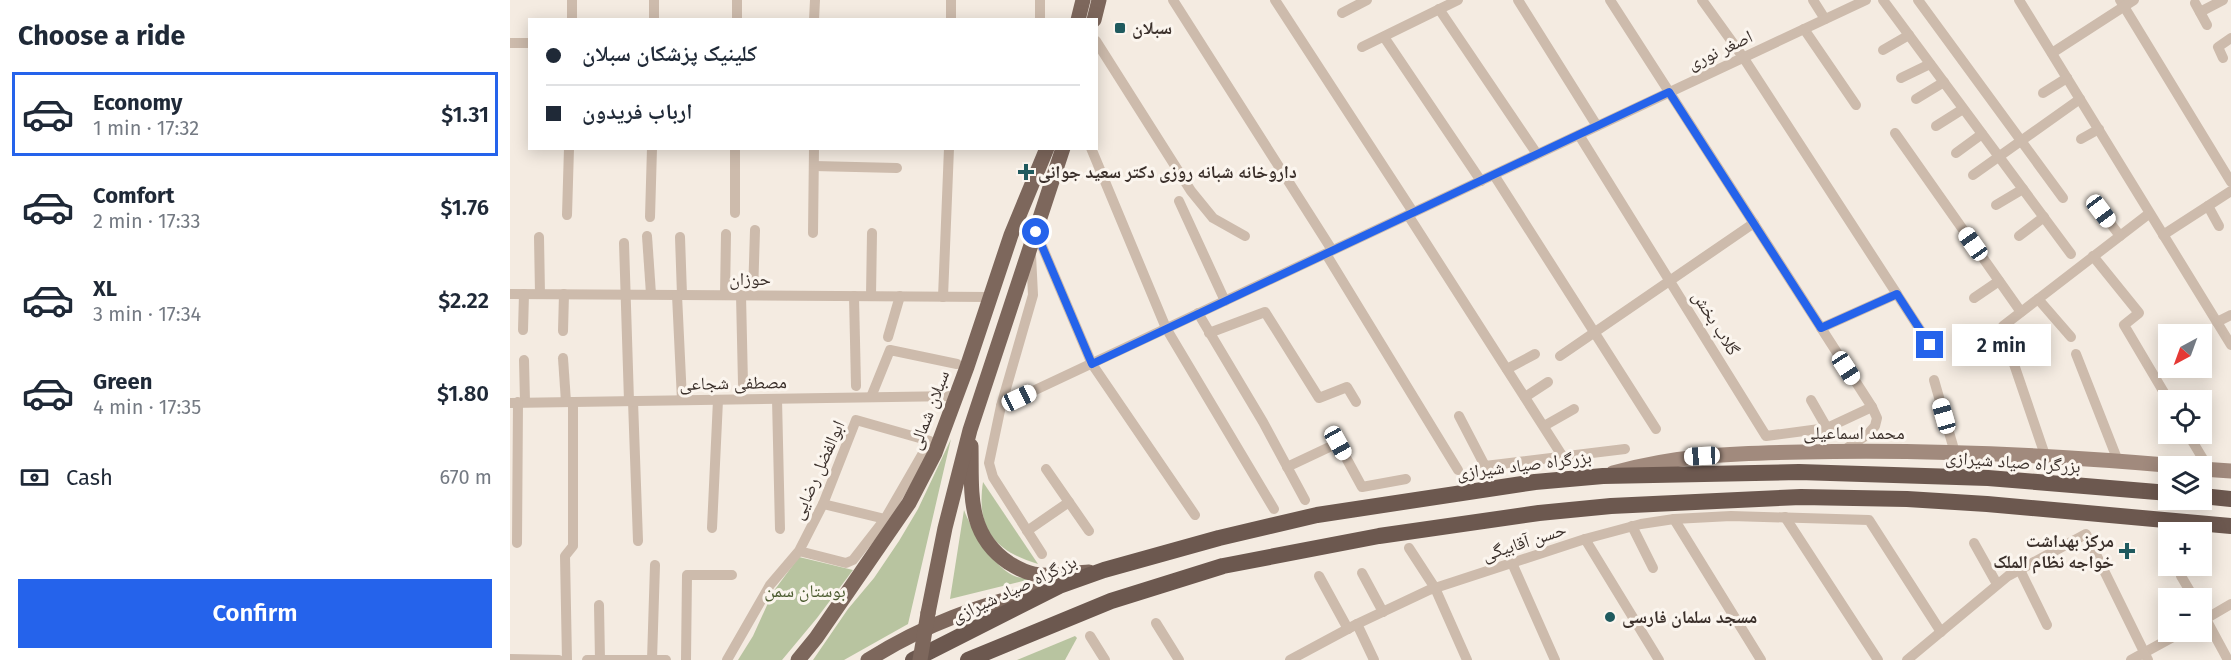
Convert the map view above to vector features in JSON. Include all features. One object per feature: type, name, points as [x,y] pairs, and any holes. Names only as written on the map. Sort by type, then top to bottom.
[{"type":"highway","name":"بزرگراه صیاد شیرازی","points":[[913,660],[1059,586],[1104,570],[1219,538],[1340,510],[1526,483],[1603,476],[1799,472],[1988,478],[2158,492]]},
{"type":"highway","points":[[968,660],[1111,601],[1223,566],[1379,536],[1539,513],[1611,506],[1801,497],[1907,499],[1987,504],[2231,526]]},
{"type":"highway","points":[[2212,497],[2231,499]]},
{"type":"main road","points":[[1078,18],[1083,0]]},
{"type":"main road","points":[[1094,18],[1099,0]]},
{"type":"main road","name":"سبلان شمالی","points":[[798,660],[816,638],[909,503],[935,453],[1011,235],[1046,150]]},
{"type":"main road","points":[[920,660],[945,528],[970,430],[1062,153]]},
{"type":"main road","points":[[970,430],[974,514],[978,528],[997,555],[1020,570],[1034,574],[1104,570]]},
{"type":"main road","name":"محمد اسماعیلی","points":[[1603,476],[1647,463],[1683,457],[1843,451],[1955,453],[2158,464]]},
{"type":"main road","points":[[2212,469],[2231,471]]},
{"type":"main road","points":[[868,660],[901,640],[965,611],[1059,586]]},
{"type":"main road","points":[[985,660],[1028,634]]},
{"type":"street","points":[[572,0],[572,18]]},
{"type":"street","points":[[654,0],[654,18]]},
{"type":"street","points":[[737,0],[737,18]]},
{"type":"street","points":[[814,18],[815,0]]},
{"type":"street","points":[[951,0],[951,18]]},
{"type":"street","points":[[1040,0],[1040,18]]},
{"type":"street","points":[[1173,0],[1329,252],[1458,470]]},
{"type":"street","points":[[1275,0],[1563,457]]},
{"type":"street","points":[[1341,13],[1367,0]]},
{"type":"street","points":[[1362,47],[1458,0]]},
{"type":"street","points":[[1518,0],[1597,126]]},
{"type":"street","points":[[1610,0],[1872,406],[1877,418],[1872,430],[1843,451]]},
{"type":"street","points":[[1702,0],[1743,57],[1930,345]]},
{"type":"street","points":[[1813,0],[1825,19]]},
{"type":"street","name":"اصغر نوری","points":[[1001,406],[1866,0]]},
{"type":"street","points":[[1883,0],[2071,254]]},
{"type":"street","points":[[1918,0],[2063,198]]},
{"type":"street","points":[[2019,0],[2231,345]]},
{"type":"street","points":[[2206,25],[2198,7],[2223,0]]},
{"type":"street","points":[[2052,53],[2126,2],[2231,182]]},
{"type":"street","points":[[1438,9],[1537,154]]},
{"type":"street","points":[[1804,29],[1856,105]]},
{"type":"street","points":[[1883,50],[1909,35]]},
{"type":"street","points":[[1384,37],[1480,181]]},
{"type":"street","points":[[2223,58],[2218,47],[2231,38]]},
{"type":"street","points":[[510,43],[528,43]]},
{"type":"street","points":[[1098,44],[1191,191],[1213,218],[1245,236]]},
{"type":"street","points":[[1901,78],[1930,64]]},
{"type":"street","points":[[2043,93],[2067,78]]},
{"type":"street","points":[[1916,99],[1944,82]]},
{"type":"street","points":[[1973,176],[2080,99]]},
{"type":"street","points":[[1936,126],[1964,109]]},
{"type":"street","points":[[2081,139],[2098,129]]},
{"type":"street","points":[[1895,133],[2021,312]]},
{"type":"street","points":[[1956,153],[1982,134]]},
{"type":"street","name":"گلاب بخش","points":[[1579,135],[1766,436],[1827,428],[1872,406]]},
{"type":"street","points":[[567,215],[569,150]]},
{"type":"street","points":[[650,217],[652,150]]},
{"type":"street","points":[[735,150],[735,213]]},
{"type":"street","points":[[813,232],[814,150]]},
{"type":"street","points":[[943,297],[950,150]]},
{"type":"street","points":[[1092,150],[1166,328],[1274,509]]},
{"type":"street","points":[[814,166],[897,168]]},
{"type":"street","points":[[1494,175],[1656,429]]},
{"type":"street","points":[[1996,205],[2022,189]]},
{"type":"street","points":[[2163,235],[2231,192]]},
{"type":"street","points":[[1179,201],[1225,301]]},
{"type":"street","points":[[2208,206],[2219,226]]},
{"type":"street","points":[[2101,211],[2120,236]]},
{"type":"street","points":[[2046,458],[2003,332],[2003,326],[2146,216]]},
{"type":"street","points":[[2019,236],[2044,217]]},
{"type":"street","points":[[1560,356],[1754,223]]},
{"type":"street","points":[[753,295],[755,230]]},
{"type":"street","points":[[1036,232],[1092,364],[1196,515]]},
{"type":"street","points":[[871,296],[872,233]]},
{"type":"street","points":[[725,295],[726,234]]},
{"type":"street","points":[[647,236],[651,294]]},
{"type":"street","points":[[539,237],[540,294]]},
{"type":"street","points":[[680,237],[682,400]]},
{"type":"street","points":[[624,243],[638,541]]},
{"type":"street","points":[[1030,251],[1033,295],[1001,406],[989,470],[1042,554]]},
{"type":"street","points":[[2093,256],[2139,313],[2124,326],[2162,390]]},
{"type":"street","points":[[1974,298],[1999,281]]},
{"type":"street","name":"حوزان","points":[[510,294],[990,297]]},
{"type":"street","points":[[523,330],[524,294]]},
{"type":"street","points":[[563,331],[564,294]]},
{"type":"street","points":[[1821,328],[1897,294]]},
{"type":"street","points":[[741,295],[743,384]]},
{"type":"street","points":[[854,296],[856,386]]},
{"type":"street","points":[[888,337],[900,296]]},
{"type":"street","points":[[2038,299],[2072,338]]},
{"type":"street","points":[[1209,333],[1265,312],[1319,398],[1347,387],[1356,402]]},
{"type":"street","points":[[1198,314],[1263,422],[1305,500]]},
{"type":"street","points":[[2217,322],[2231,315]]},
{"type":"street","points":[[872,397],[888,353],[893,350],[957,364]]},
{"type":"street","points":[[1507,369],[1535,354]]},
{"type":"street","points":[[2076,354],[2118,461]]},
{"type":"street","points":[[563,357],[569,402],[573,546],[565,556],[567,660]]},
{"type":"street","points":[[517,543],[518,402],[524,360]]},
{"type":"street","points":[[1934,380],[1955,453]]},
{"type":"street","points":[[1525,397],[1548,382]]},
{"type":"street","name":"مصطفی شجاعی","points":[[518,402],[956,396]]},
{"type":"street","points":[[712,528],[718,399]]},
{"type":"street","points":[[777,399],[780,529]]},
{"type":"street","points":[[1811,400],[1827,428]]},
{"type":"street","points":[[1544,426],[1574,409]]},
{"type":"street","points":[[1459,416],[1485,466],[1625,449]]},
{"type":"street","name":"ابوالفضل رضایی","points":[[727,660],[770,585],[798,551],[823,504],[856,420],[930,441],[885,519],[853,560],[846,564],[798,551]]},
{"type":"street","points":[[1287,467],[1338,443],[1362,488],[1406,479]]},
{"type":"street","points":[[1046,469],[1089,531]]},
{"type":"street","points":[[1027,531],[1069,502]]},
{"type":"street","points":[[823,504],[885,519]]},
{"type":"street","points":[[1785,517],[1878,660]]},
{"type":"street","name":"حسن آقابیگی","points":[[1290,660],[1352,626],[1436,588],[1585,539],[1632,526],[1674,519],[1785,517],[1869,520],[1941,632]]},
{"type":"street","points":[[1674,519],[1761,660]]},
{"type":"street","points":[[1632,526],[1653,568]]},
{"type":"street","points":[[1907,660],[2019,568],[2085,534],[2146,656]]},
{"type":"street","points":[[1585,539],[1659,660]]},
{"type":"street","points":[[1974,543],[1997,584]]},
{"type":"street","points":[[1409,548],[1436,588],[1467,660]]},
{"type":"street","points":[[1512,563],[1554,660]]},
{"type":"street","points":[[652,660],[655,565]]},
{"type":"street","points":[[2019,568],[2047,625]]},
{"type":"street","points":[[1362,573],[1383,612]]},
{"type":"street","points":[[686,660],[687,575],[732,575]]},
{"type":"street","points":[[1319,576],[1374,660]]},
{"type":"street","points":[[2181,576],[2188,588]]},
{"type":"street","points":[[2212,613],[2231,604]]},
{"type":"street","points":[[599,605],[600,660]]},
{"type":"street","points":[[1156,623],[1179,660]]},
{"type":"street","points":[[2212,632],[2228,660]]},
{"type":"street","points":[[1090,636],[1105,660]]},
{"type":"street","points":[[2131,660],[2146,656],[2167,642]]},
{"type":"street","points":[[510,659],[559,660]]},
{"type":"street","points":[[587,660],[666,660]]},
{"type":"green space","points":[[951,439],[908,624],[844,660],[813,660],[899,541],[918,509]]},
{"type":"green space","points":[[983,482],[1038,564],[1010,552],[991,535],[982,512]]},
{"type":"green space","points":[[964,510],[972,528],[992,558],[1008,573],[1031,579],[950,599]]},
{"type":"green space","name":"بوستان سمن","points":[[799,557],[853,570],[782,660],[738,660],[753,636],[773,592]]},
{"type":"green space","points":[[1075,636],[1077,638],[1065,660],[1017,660]]},
{"type":"place","name":"سبلان","points":[[1120,28]]},
{"type":"place","name":"داروخانه شبانه روزی دکتر سعید جوانی","points":[[1026,172]]},
{"type":"place","name":"مرکز بهداشت خواجه نظام الملک","points":[[2127,551]]},
{"type":"place","name":"مسجد سلمان فارسی","points":[[1610,617]]},
{"type":"route","points":[[1036,232],[1092,364],[1669,92],[1821,328],[1897,294],[1930,345]]}]
